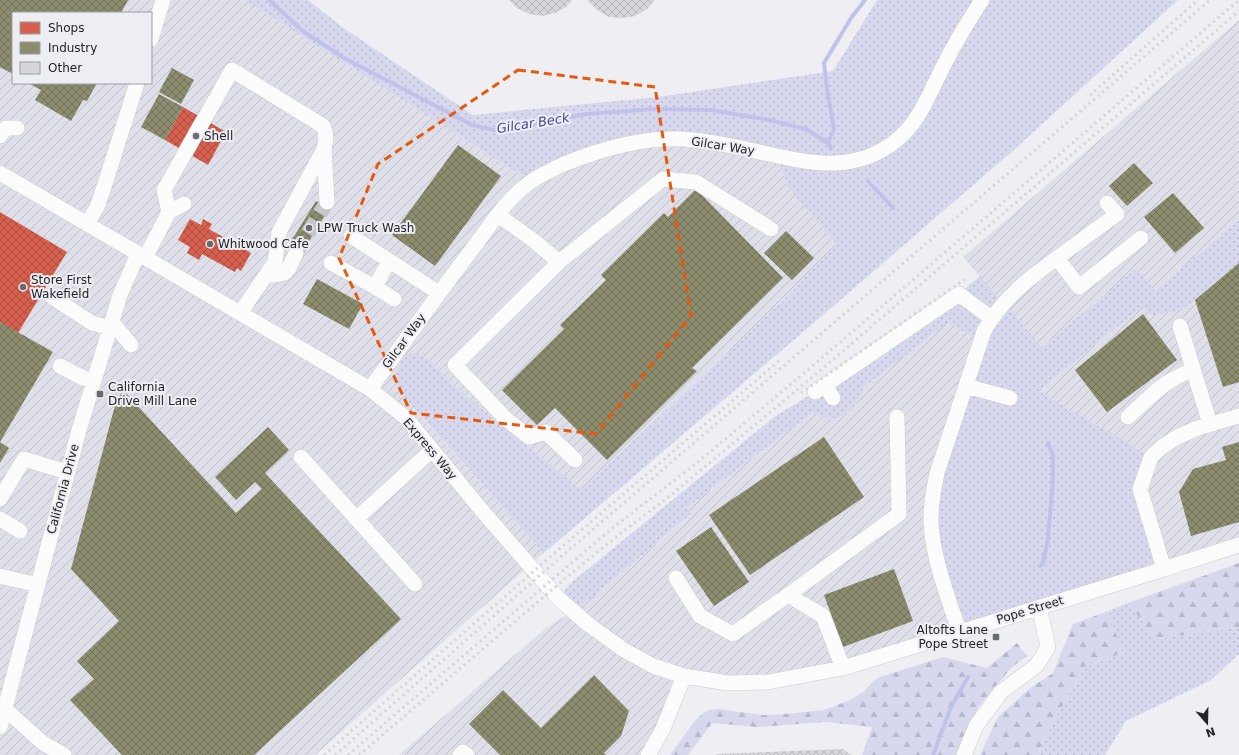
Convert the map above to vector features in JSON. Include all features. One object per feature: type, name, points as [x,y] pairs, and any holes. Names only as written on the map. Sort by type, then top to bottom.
[{"type":"street","points":[[152,36],[163,0]]},
{"type":"street","name":"Gilcar Way","points":[[370,389],[439,293],[498,215],[518,191],[531,181],[548,172],[603,150],[656,140],[682,139],[742,148],[822,164],[853,161],[869,157],[890,145],[911,126],[926,101],[946,60],[982,0]]},
{"type":"street","points":[[184,204],[169,212],[164,190],[232,70],[323,126],[326,132],[324,149],[280,232],[275,262],[240,313]]},
{"type":"street","points":[[87,224],[103,190],[137,84]]},
{"type":"street","points":[[0,136],[6,128],[17,128]]},
{"type":"street","points":[[324,149],[327,202]]},
{"type":"street","points":[[0,173],[142,256]]},
{"type":"street","points":[[575,460],[546,432],[529,437],[507,420],[455,365],[559,262],[663,179],[696,182],[771,229]]},
{"type":"street","points":[[958,632],[936,557],[932,532],[933,493],[937,473],[984,331],[991,318],[1008,297],[1041,270],[1117,214],[1107,203]]},
{"type":"street","name":"California Drive","points":[[0,728],[67,472],[120,295],[169,212]]},
{"type":"street","points":[[498,215],[533,240],[559,262]]},
{"type":"street","points":[[351,236],[439,293]]},
{"type":"street","points":[[1058,258],[1079,287],[1141,238]]},
{"type":"street","points":[[266,275],[282,275],[286,273],[296,253]]},
{"type":"street","name":"Express Way","points":[[142,256],[370,389],[406,418],[484,513],[558,598],[590,626],[624,650],[653,666],[684,676]]},
{"type":"street","points":[[375,287],[389,261]]},
{"type":"street","points":[[332,263],[394,299]]},
{"type":"street","points":[[833,398],[820,389],[959,294],[991,318]]},
{"type":"street","points":[[52,297],[92,323],[111,325],[131,345]]},
{"type":"street","points":[[1180,326],[1210,424]]},
{"type":"street","points":[[60,366],[83,378],[94,381]]},
{"type":"street","points":[[1128,417],[1162,385],[1193,370]]},
{"type":"street","points":[[966,386],[1010,398]]},
{"type":"street","points":[[1239,416],[1210,424],[1178,437],[1162,447],[1151,458],[1140,489],[1164,569],[1239,545]]},
{"type":"street","points":[[676,578],[700,616],[733,634],[788,595],[899,514],[897,417]]},
{"type":"street","points":[[356,519],[432,450]]},
{"type":"street","points":[[301,457],[415,584]]},
{"type":"street","points":[[0,499],[24,459],[67,472]]},
{"type":"street","points":[[0,519],[20,531]]},
{"type":"street","name":"Pope Street","points":[[684,676],[728,683],[768,682],[843,668],[1164,569]]},
{"type":"street","points":[[0,576],[38,585]]},
{"type":"street","points":[[788,595],[823,616],[843,668]]},
{"type":"street","points":[[964,755],[976,726],[1001,692],[1037,665],[1048,647],[1039,607]]},
{"type":"street","points":[[648,755],[662,731],[684,676]]},
{"type":"street","points":[[5,709],[43,743],[64,755]]},
{"type":"street","points":[[460,755],[464,752],[467,755]]},
{"type":"highlighted area","points":[[518,70],[655,87],[691,316],[596,434],[411,413],[339,258],[378,164]]},
{"type":"shaded area","points":[[0,0],[245,0],[531,181],[656,140],[778,156],[787,186],[836,244],[789,295],[581,490],[454,386],[430,361],[417,353],[413,408],[544,553],[315,755],[0,755]]},
{"type":"shaded area","points":[[1239,20],[1239,220],[1155,291],[1136,270],[1042,347],[963,257]]},
{"type":"shaded area","points":[[1239,263],[1239,545],[1164,569],[1038,391],[1143,306],[1195,300]]},
{"type":"shaded area","points":[[947,322],[981,339],[959,631],[768,682],[684,676],[648,755],[399,755],[545,629],[596,594],[691,515],[686,508],[813,412],[831,419],[840,417],[847,413],[856,404],[859,395],[865,386]]},
{"type":"green space","points":[[245,0],[308,0],[342,27],[473,115],[658,97],[833,71],[877,0],[1178,0],[1016,148],[544,553],[404,397],[398,388],[397,374],[400,363],[407,355],[417,353],[430,361],[454,386],[581,490],[789,295],[836,244],[787,186],[778,156],[656,140],[531,181]]},
{"type":"green space","points":[[1239,220],[1239,263],[1181,310],[1153,315],[1143,306],[1038,391],[1151,457],[1140,489],[1164,569],[959,631],[932,510],[981,340],[947,323],[865,386],[855,405],[845,414],[837,418],[828,418],[813,412],[686,508],[691,514],[596,594],[573,611],[558,598],[572,582],[774,417],[815,392],[959,294],[980,276],[1042,347],[1136,269],[1155,291]]},
{"type":"green space","points":[[1239,563],[1239,627],[1156,639],[1128,603]]},
{"type":"green space","points":[[1128,603],[1156,639],[1239,627],[1239,654],[1211,680],[1126,721],[1105,755],[1037,755],[1055,719],[1085,667],[1123,653],[1108,611]]},
{"type":"green space","points":[[1108,611],[1123,653],[1085,667],[1055,719],[1037,755],[980,755],[998,717],[1029,689],[1053,673],[1073,624]]},
{"type":"green space","points":[[1017,643],[1027,656],[1011,668],[979,706],[957,755],[862,755],[872,727],[826,722],[757,727],[712,723],[688,755],[670,755],[694,722],[702,714],[709,710],[719,709],[761,715],[824,710],[850,700],[863,692],[877,678],[943,657],[987,668]]},
{"type":"building: Shops","name":"Shell","points":[[183,107],[226,132],[208,165],[165,140]]},
{"type":"building: Shops","name":"Store First Wakefield","points":[[0,212],[67,252],[18,333],[0,322]]},
{"type":"building: Shops","name":"Whitwood Cafe","points":[[190,219],[201,225],[203,219],[212,224],[209,229],[251,253],[241,271],[237,268],[235,272],[202,254],[199,260],[187,253],[190,247],[178,240]]},
{"type":"building: Industry","points":[[0,0],[128,0],[122,12],[12,12],[12,73],[0,67]]},
{"type":"building: Industry","points":[[172,68],[194,80],[181,104],[159,92]]},
{"type":"building: Industry","points":[[30,84],[96,84],[87,101],[83,100],[71,121],[35,100],[41,90]]},
{"type":"building: Industry","points":[[159,94],[183,107],[165,140],[141,127]]},
{"type":"building: Industry","points":[[458,145],[501,176],[435,266],[392,235]]},
{"type":"building: Industry","points":[[1134,163],[1153,183],[1127,206],[1109,186]]},
{"type":"building: Industry","points":[[696,189],[783,278],[692,368],[697,371],[607,460],[555,408],[537,425],[502,390],[564,329],[560,325],[606,280],[601,275],[664,213],[668,217]]},
{"type":"building: Industry","points":[[1173,193],[1204,228],[1175,253],[1144,217]]},
{"type":"building: Industry","name":"LPW Truck Wash","points":[[316,201],[329,209],[301,254],[288,246]]},
{"type":"building: Industry","points":[[786,231],[814,258],[792,280],[764,253]]},
{"type":"building: Industry","points":[[1239,263],[1239,382],[1223,387],[1195,300]]},
{"type":"building: Industry","points":[[317,279],[363,304],[349,329],[303,304]]},
{"type":"building: Industry","points":[[1143,314],[1177,360],[1107,412],[1075,370]]},
{"type":"building: Industry","points":[[0,322],[53,352],[0,442]]},
{"type":"building: Industry","points":[[124,391],[236,513],[262,489],[255,482],[236,500],[215,477],[268,427],[289,450],[265,473],[401,619],[254,755],[122,755],[70,700],[94,679],[77,661],[119,621],[71,569],[117,398]]},
{"type":"building: Industry","points":[[824,437],[864,497],[750,575],[709,515]]},
{"type":"building: Industry","points":[[0,442],[9,448],[0,463]]},
{"type":"building: Industry","points":[[1239,442],[1239,522],[1191,536],[1179,492],[1193,469],[1226,460],[1222,447]]},
{"type":"building: Industry","points":[[711,527],[749,582],[714,606],[676,551]]},
{"type":"building: Industry","points":[[894,569],[913,621],[843,647],[824,595]]},
{"type":"building: Industry","points":[[594,675],[629,711],[621,736],[604,753],[606,755],[500,755],[469,724],[503,690],[541,728]]},
{"type":"building: Other","points":[[509,0],[572,0],[566,7],[555,13],[542,16],[529,14],[517,8]]},
{"type":"building: Other","points":[[587,0],[655,0],[647,9],[635,16],[622,18],[609,17],[597,10]]},
{"type":"building: Other","points":[[843,749],[851,755],[717,755],[717,754]]},
{"type":"waterway","name":"Gilcar Beck","points":[[269,0],[304,32],[346,59],[472,125],[494,130],[587,114],[653,109],[711,110],[769,120],[806,129],[828,143],[831,148]]},
{"type":"waterway","points":[[828,143],[834,129],[824,63],[851,18],[865,0]]},
{"type":"waterway","points":[[868,181],[893,208]]},
{"type":"waterway","points":[[1040,566],[1043,563],[1048,539],[1053,478],[1053,456],[1048,443]]},
{"type":"waterway","points":[[933,755],[951,707],[968,677]]},
{"type":"tunnel","points":[[296,253],[327,202]]},
{"type":"railway","points":[[1090,95],[1198,0]]},
{"type":"railway","points":[[335,755],[555,562],[1210,0]]},
{"type":"railway","points":[[348,755],[615,526],[698,462],[816,363],[1239,0]]},
{"type":"railway","points":[[359,755],[567,577],[671,495],[822,369],[1239,11]]},
{"type":"railway","points":[[801,393],[965,279]]},
{"type":"railway","points":[[324,755],[550,557],[780,360]]},
{"type":"place","name":"Shell","points":[[196,136]]},
{"type":"place","name":"LPW Truck Wash","points":[[309,228]]},
{"type":"place","name":"Whitwood Cafe","points":[[210,244]]},
{"type":"place","name":"Store First Wakefield","points":[[23,287]]},
{"type":"place","name":"California Drive Mill Lane","points":[[100,394]]},
{"type":"place","name":"Altofts Lane Pope Street","points":[[996,637]]}]
